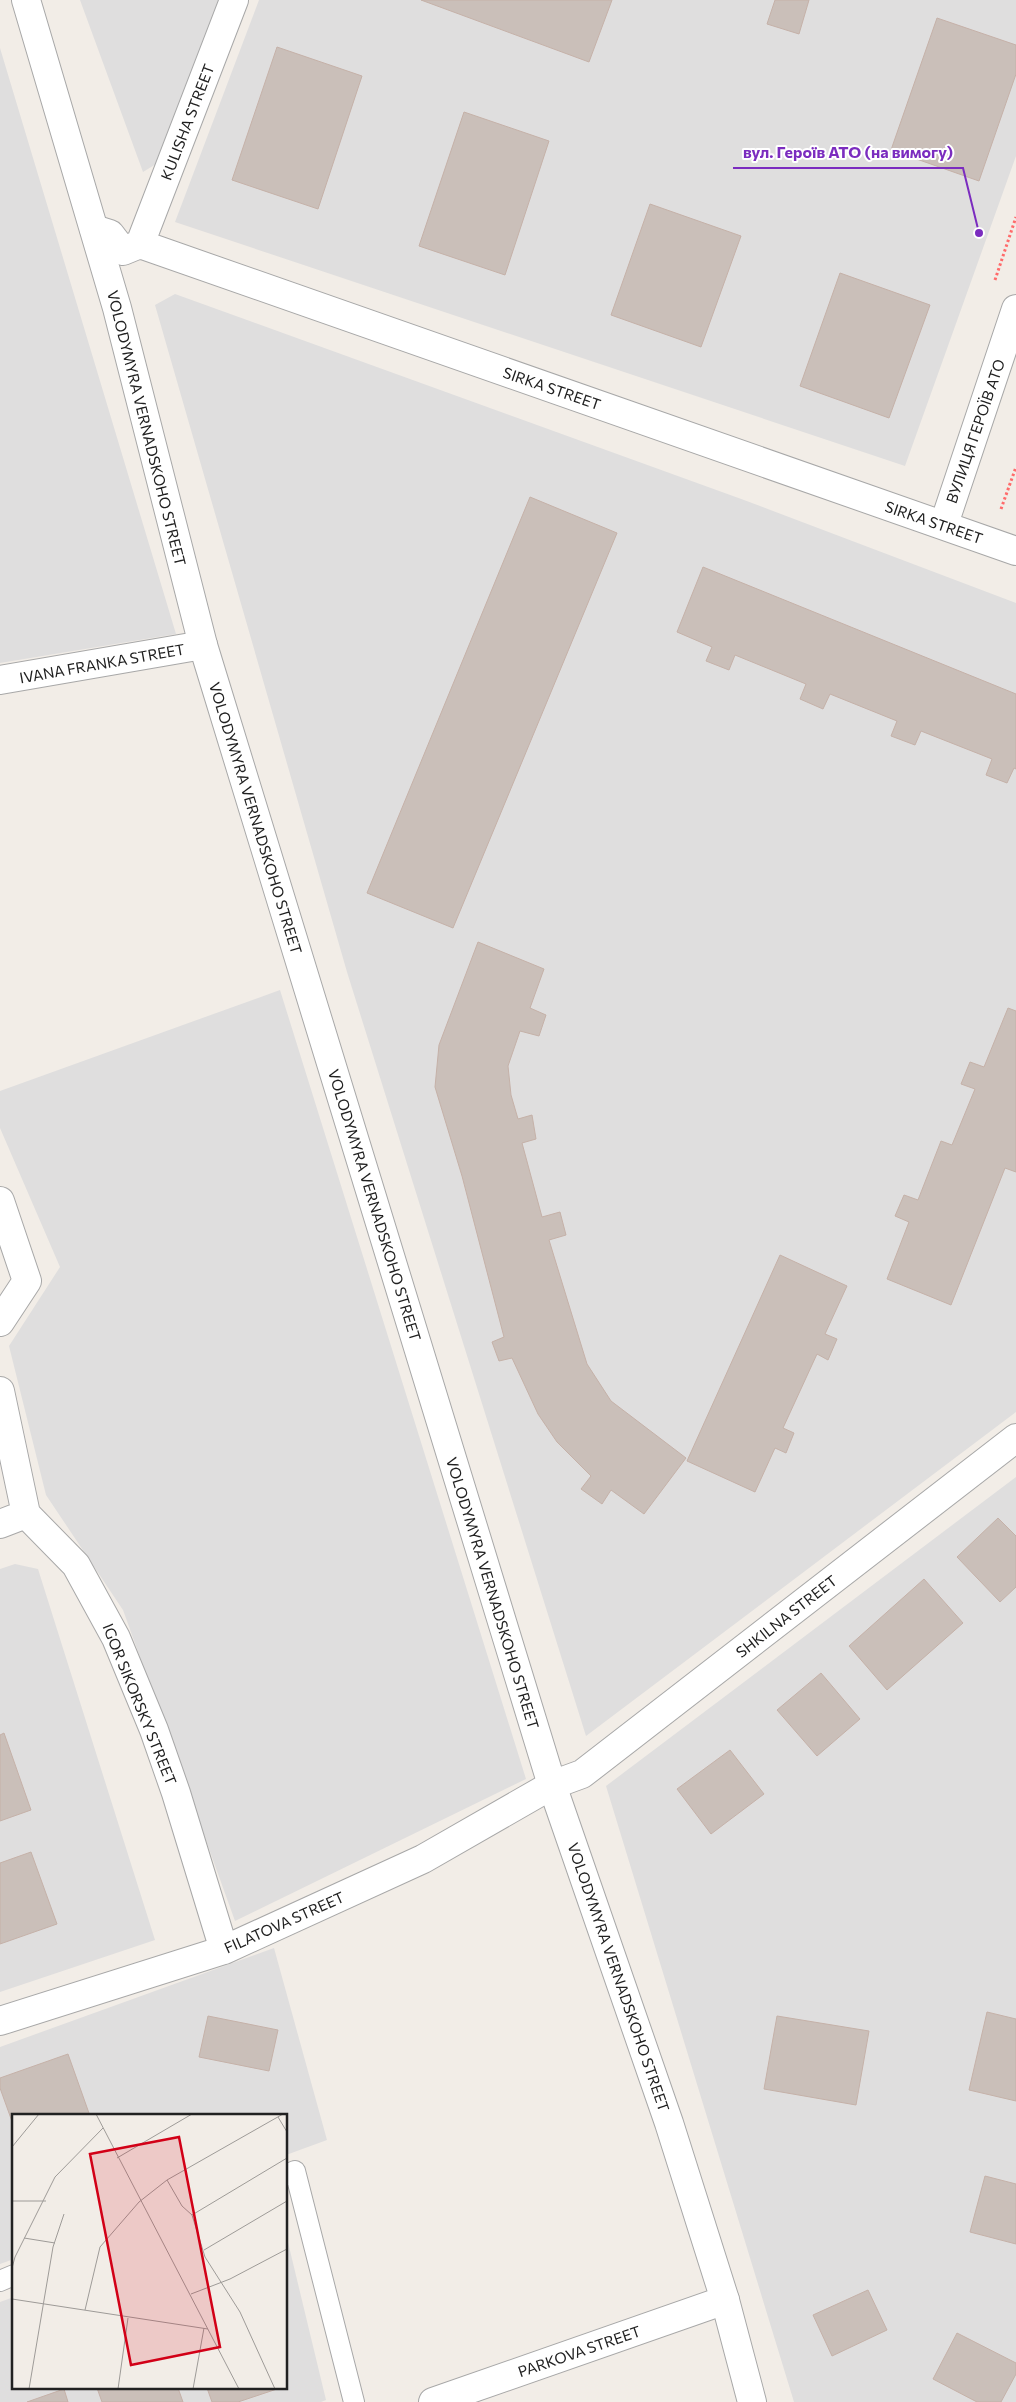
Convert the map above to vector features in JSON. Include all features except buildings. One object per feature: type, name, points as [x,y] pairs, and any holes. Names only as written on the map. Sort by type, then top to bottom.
[{"type":"street","name":"VOLODYMYRA VERNADSKOHO STREET","points":[[26,0],[117,308],[203,645],[552,1785],[669,2122],[725,2300],[752,2402]]},
{"type":"street","name":"KULISHA STREET","points":[[140,244],[234,0]]},
{"type":"street","name":"SIRKA STREET","points":[[94,229],[110,234],[123,251],[140,244],[944,524],[1016,551]]},
{"type":"street","name":"ВУЛИЦЯ ГЕРОЇВ АТО","points":[[944,524],[1016,309]]},
{"type":"street","name":"IVANA FRANKA STREET","points":[[0,680],[203,645]]},
{"type":"street","points":[[0,1201],[26,1281],[0,1322]]},
{"type":"street","points":[[0,1392],[26,1514],[0,1524]]},
{"type":"street","name":"SHKILNA STREET","points":[[552,1785],[582,1774],[1016,1438]]},
{"type":"street","name":"IGOR SIKORSKY STREET","points":[[26,1514],[76,1565],[116,1638],[154,1730],[176,1793],[224,1950]]},
{"type":"street","name":"FILATOVA STREET","points":[[0,2021],[224,1950],[423,1859],[552,1785]]},
{"type":"street","name":"PARKOVA STREET","points":[[433,2402],[725,2300]]},
{"type":"lane","points":[[288,2174],[295,2171],[354,2402]]},
{"type":"lane","points":[[0,2280],[12,2276]]},
{"type":"shaded area","points":[[80,0],[222,0],[161,161],[143,172]]},
{"type":"shaded area","points":[[259,0],[1016,0],[1016,156],[905,466],[175,222]]},
{"type":"shaded area","points":[[0,48],[176,634],[0,663]]},
{"type":"shaded area","points":[[175,294],[744,500],[1016,603],[1016,1412],[586,1736],[347,972],[155,305]]},
{"type":"shaded area","points":[[280,990],[526,1779],[235,1921],[123,1610],[46,1495],[9,1346],[60,1267],[0,1128],[0,1091]]},
{"type":"shaded area","points":[[1016,1477],[1016,2402],[794,2402],[606,1786]]},
{"type":"shaded area","points":[[15,1564],[38,1569],[155,1940],[0,1992],[0,1569]]},
{"type":"shaded area","points":[[274,1948],[327,2140],[288,2154],[288,2114],[12,2114],[12,2260],[0,2264],[0,2047]]},
{"type":"shaded area","points":[[288,2242],[326,2400],[321,2402],[0,2402],[0,2302],[12,2298],[12,2390],[288,2390]]},
{"type":"place","name":"вул. Героїв АТО (на вимогу)","points":[[979,233]]}]
